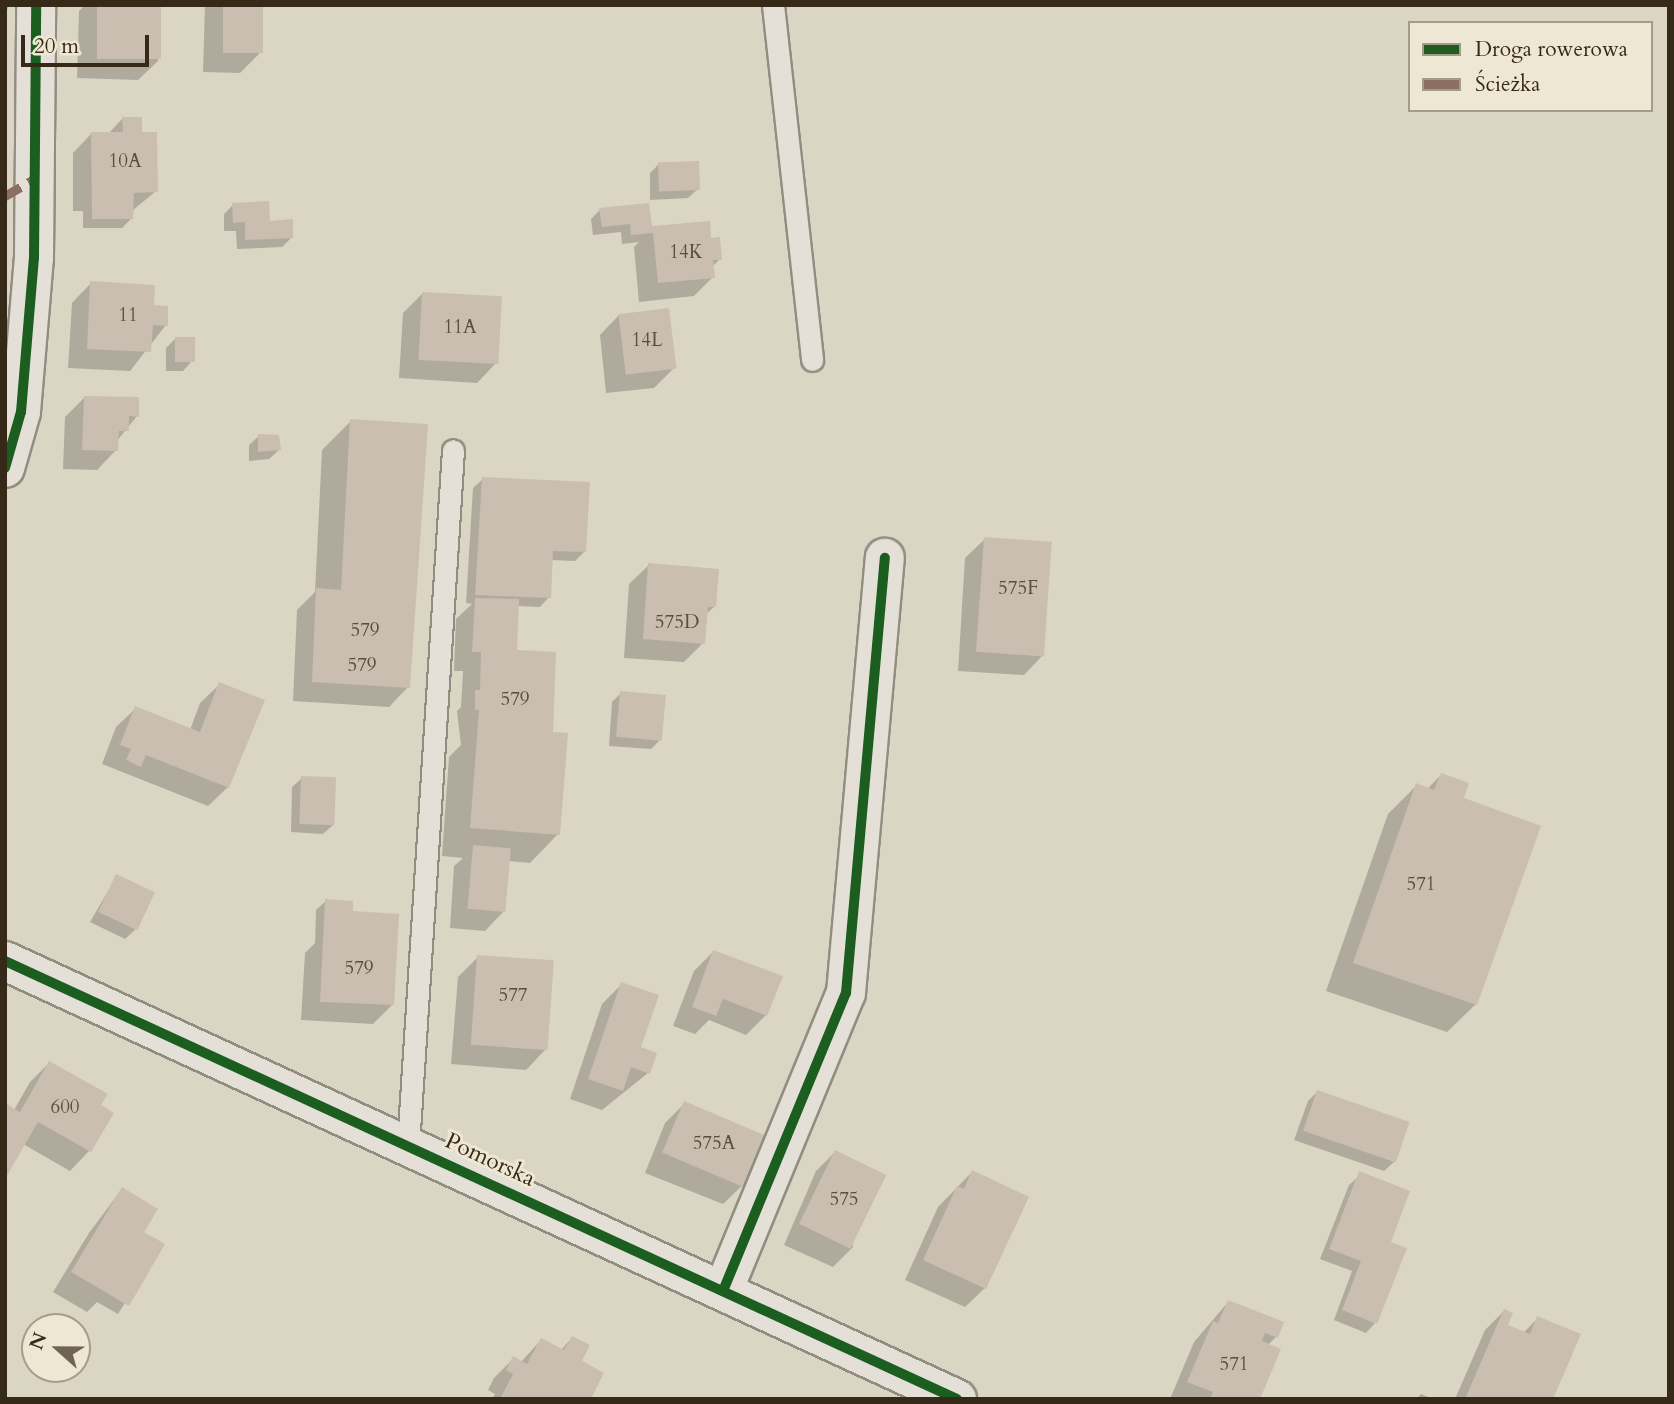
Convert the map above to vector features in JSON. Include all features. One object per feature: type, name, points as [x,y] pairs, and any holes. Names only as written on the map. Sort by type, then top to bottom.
[{"type":"street","points":[[5,468],[21,412],[34,258],[36,5]]},
{"type":"street","points":[[723,1291],[846,993],[885,558]]},
{"type":"street","name":"Pomorska","points":[[5,961],[957,1399]]},
{"type":"lane","points":[[773,5],[812,360]]},
{"type":"lane","points":[[408,1146],[453,450]]},
{"type":"building","points":[[97,5],[161,5],[161,59],[97,59]]},
{"type":"building","points":[[223,5],[263,5],[263,53],[223,53]]},
{"type":"building","points":[[122,117],[142,117],[142,132],[157,132],[158,192],[134,193],[133,219],[92,219],[91,132],[123,132]]},
{"type":"building","points":[[699,161],[700,190],[659,191],[658,162]]},
{"type":"building","points":[[269,201],[270,221],[293,219],[293,238],[245,240],[245,222],[233,223],[232,203]]},
{"type":"building","points":[[649,203],[652,226],[710,221],[711,238],[720,237],[722,260],[713,260],[715,278],[658,283],[653,233],[631,235],[630,224],[602,227],[599,208]]},
{"type":"building","points":[[90,281],[155,285],[154,305],[168,306],[168,326],[153,325],[151,352],[87,349]]},
{"type":"building","points":[[422,292],[502,296],[498,364],[418,360]]},
{"type":"building","points":[[669,308],[676,369],[626,375],[618,314]]},
{"type":"building","points":[[175,337],[195,337],[195,362],[175,362]]},
{"type":"building","points":[[84,396],[139,397],[139,417],[129,416],[129,431],[119,431],[118,451],[82,450]]},
{"type":"building","points":[[350,419],[428,424],[410,688],[312,682],[316,588],[341,590]]},
{"type":"building","points":[[258,434],[279,435],[281,450],[258,452]]},
{"type":"building","points":[[482,477],[590,482],[586,552],[553,551],[551,598],[475,595]]},
{"type":"building","points":[[984,537],[1052,542],[1044,656],[976,652]]},
{"type":"building","points":[[648,563],[719,569],[716,607],[708,607],[705,644],[643,639]]},
{"type":"building","points":[[475,598],[519,599],[517,650],[556,652],[553,732],[568,733],[560,835],[470,828],[479,710],[475,710],[475,690],[480,690],[481,652],[472,652]]},
{"type":"building","points":[[219,682],[265,700],[229,788],[146,755],[141,767],[126,760],[131,749],[120,745],[135,706],[200,732]]},
{"type":"building","points":[[620,691],[666,695],[662,741],[616,737]]},
{"type":"building","points":[[1441,773],[1469,783],[1464,798],[1541,826],[1477,1005],[1353,963],[1416,783],[1434,790]]},
{"type":"building","points":[[301,776],[336,777],[334,825],[299,824]]},
{"type":"building","points":[[473,845],[511,848],[505,912],[467,909]]},
{"type":"building","points":[[116,874],[155,892],[137,930],[98,912]]},
{"type":"building","points":[[325,899],[353,901],[353,911],[399,914],[394,1005],[320,1002]]},
{"type":"building","points":[[713,950],[783,976],[767,1016],[723,999],[716,1016],[692,1007]]},
{"type":"building","points":[[477,955],[554,960],[548,1050],[471,1045]]},
{"type":"building","points":[[621,982],[659,995],[641,1047],[657,1053],[650,1074],[631,1067],[623,1091],[588,1079]]},
{"type":"building","points":[[49,1061],[108,1094],[101,1105],[114,1113],[91,1152],[38,1122],[5,1179],[5,1103],[20,1112]]},
{"type":"building","points":[[1317,1090],[1410,1122],[1396,1163],[1303,1131]]},
{"type":"building","points":[[684,1101],[765,1135],[743,1187],[662,1153]]},
{"type":"building","points":[[835,1150],[886,1175],[850,1249],[799,1224]]},
{"type":"building","points":[[972,1170],[1029,1197],[986,1289],[923,1260],[957,1186],[964,1189]]},
{"type":"building","points":[[1359,1171],[1410,1191],[1391,1242],[1407,1248],[1377,1324],[1342,1310],[1361,1261],[1329,1249]]},
{"type":"building","points":[[122,1187],[158,1209],[144,1232],[165,1244],[129,1306],[71,1272]]},
{"type":"building","points":[[1228,1300],[1284,1322],[1278,1338],[1265,1333],[1262,1341],[1281,1349],[1260,1399],[1210,1399],[1213,1392],[1187,1382],[1213,1321],[1218,1323]]},
{"type":"building","points":[[1504,1309],[1513,1313],[1508,1325],[1530,1334],[1537,1316],[1581,1334],[1553,1399],[1465,1399]]},
{"type":"building","points":[[572,1336],[590,1345],[582,1361],[604,1373],[591,1399],[500,1399],[513,1374],[506,1370],[513,1356],[527,1364],[541,1338],[564,1350]]},
{"type":"marked path","points":[[5,196],[34,179]]},
{"type":"cycle path","points":[[5,468],[21,412],[34,258],[36,5]]},
{"type":"cycle path","points":[[723,1291],[846,993],[885,558]]},
{"type":"cycle path","points":[[5,961],[957,1399]]}]
